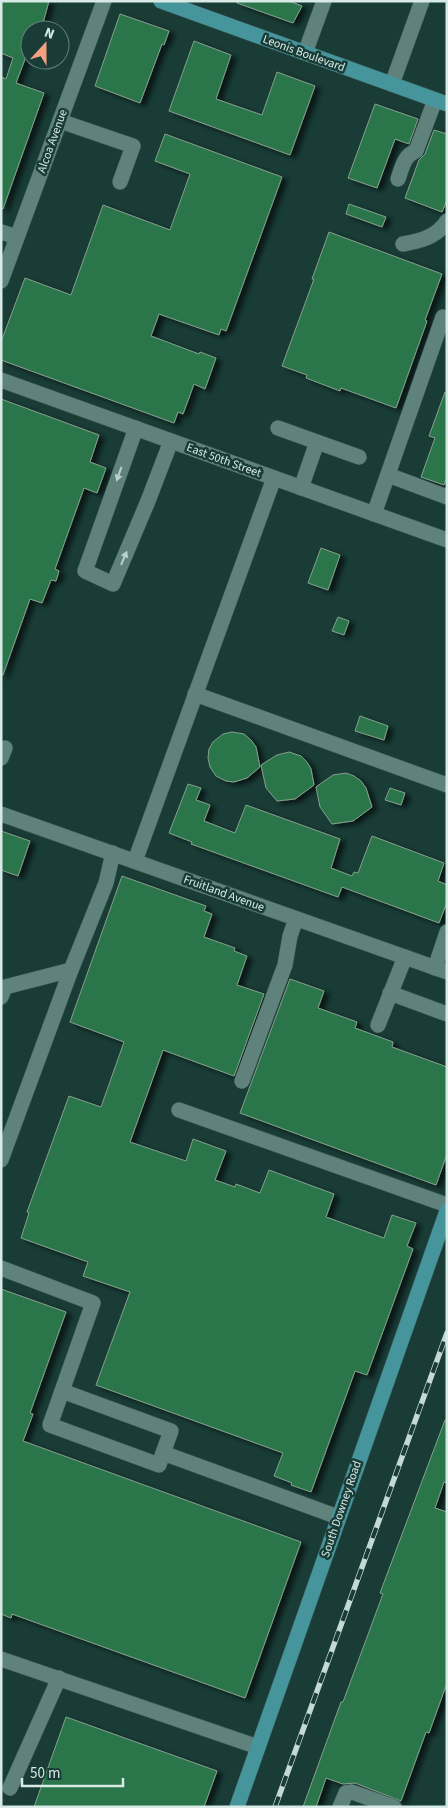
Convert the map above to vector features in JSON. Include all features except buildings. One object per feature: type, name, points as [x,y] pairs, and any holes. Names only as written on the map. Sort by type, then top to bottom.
[{"type":"main road","name":"Leonis Boulevard","points":[[161,1],[441,102]]},
{"type":"main road","name":"South Downey Road","points":[[236,1807],[447,1211]]},
{"type":"street","name":"Alcoa Avenue","points":[[1,282],[104,1]]},
{"type":"street","points":[[305,53],[324,1]]},
{"type":"street","points":[[392,84],[422,1]]},
{"type":"street","points":[[398,179],[406,157],[416,151],[441,102]]},
{"type":"street","points":[[60,121],[133,146],[120,182]]},
{"type":"street","points":[[403,244],[425,240],[447,221]]},
{"type":"street","points":[[1,232],[17,238]]},
{"type":"street","points":[[374,514],[443,318]]},
{"type":"street","name":"East 50th Street","points":[[1,380],[447,540]]},
{"type":"street","points":[[136,428],[85,571],[113,584],[171,441]]},
{"type":"street","points":[[278,428],[359,457]]},
{"type":"street","points":[[301,488],[317,442]]},
{"type":"street","points":[[388,476],[447,497]]},
{"type":"street","points":[[135,861],[274,478]]},
{"type":"street","points":[[196,694],[447,785]]},
{"type":"street","name":"Fruitland Avenue","points":[[1,814],[441,970]]},
{"type":"street","points":[[1,1160],[71,970],[106,883],[113,853]]},
{"type":"street","points":[[242,1081],[285,965],[290,936],[296,918]]},
{"type":"street","points":[[441,970],[447,932]]},
{"type":"street","points":[[378,1025],[405,957]]},
{"type":"street","points":[[1,997],[5,987],[71,970]]},
{"type":"street","points":[[390,993],[447,1014]]},
{"type":"street","points":[[179,1110],[447,1205]]},
{"type":"street","points":[[1,1268],[93,1303],[50,1425],[159,1465],[171,1431],[62,1391]]},
{"type":"street","points":[[163,1453],[338,1517]]},
{"type":"street","points":[[1,1658],[258,1747]]},
{"type":"street","points":[[10,1788],[59,1678]]},
{"type":"street","points":[[340,1807],[346,1793],[352,1792],[394,1807]]},
{"type":"railway","points":[[275,1807],[447,1333]]}]
